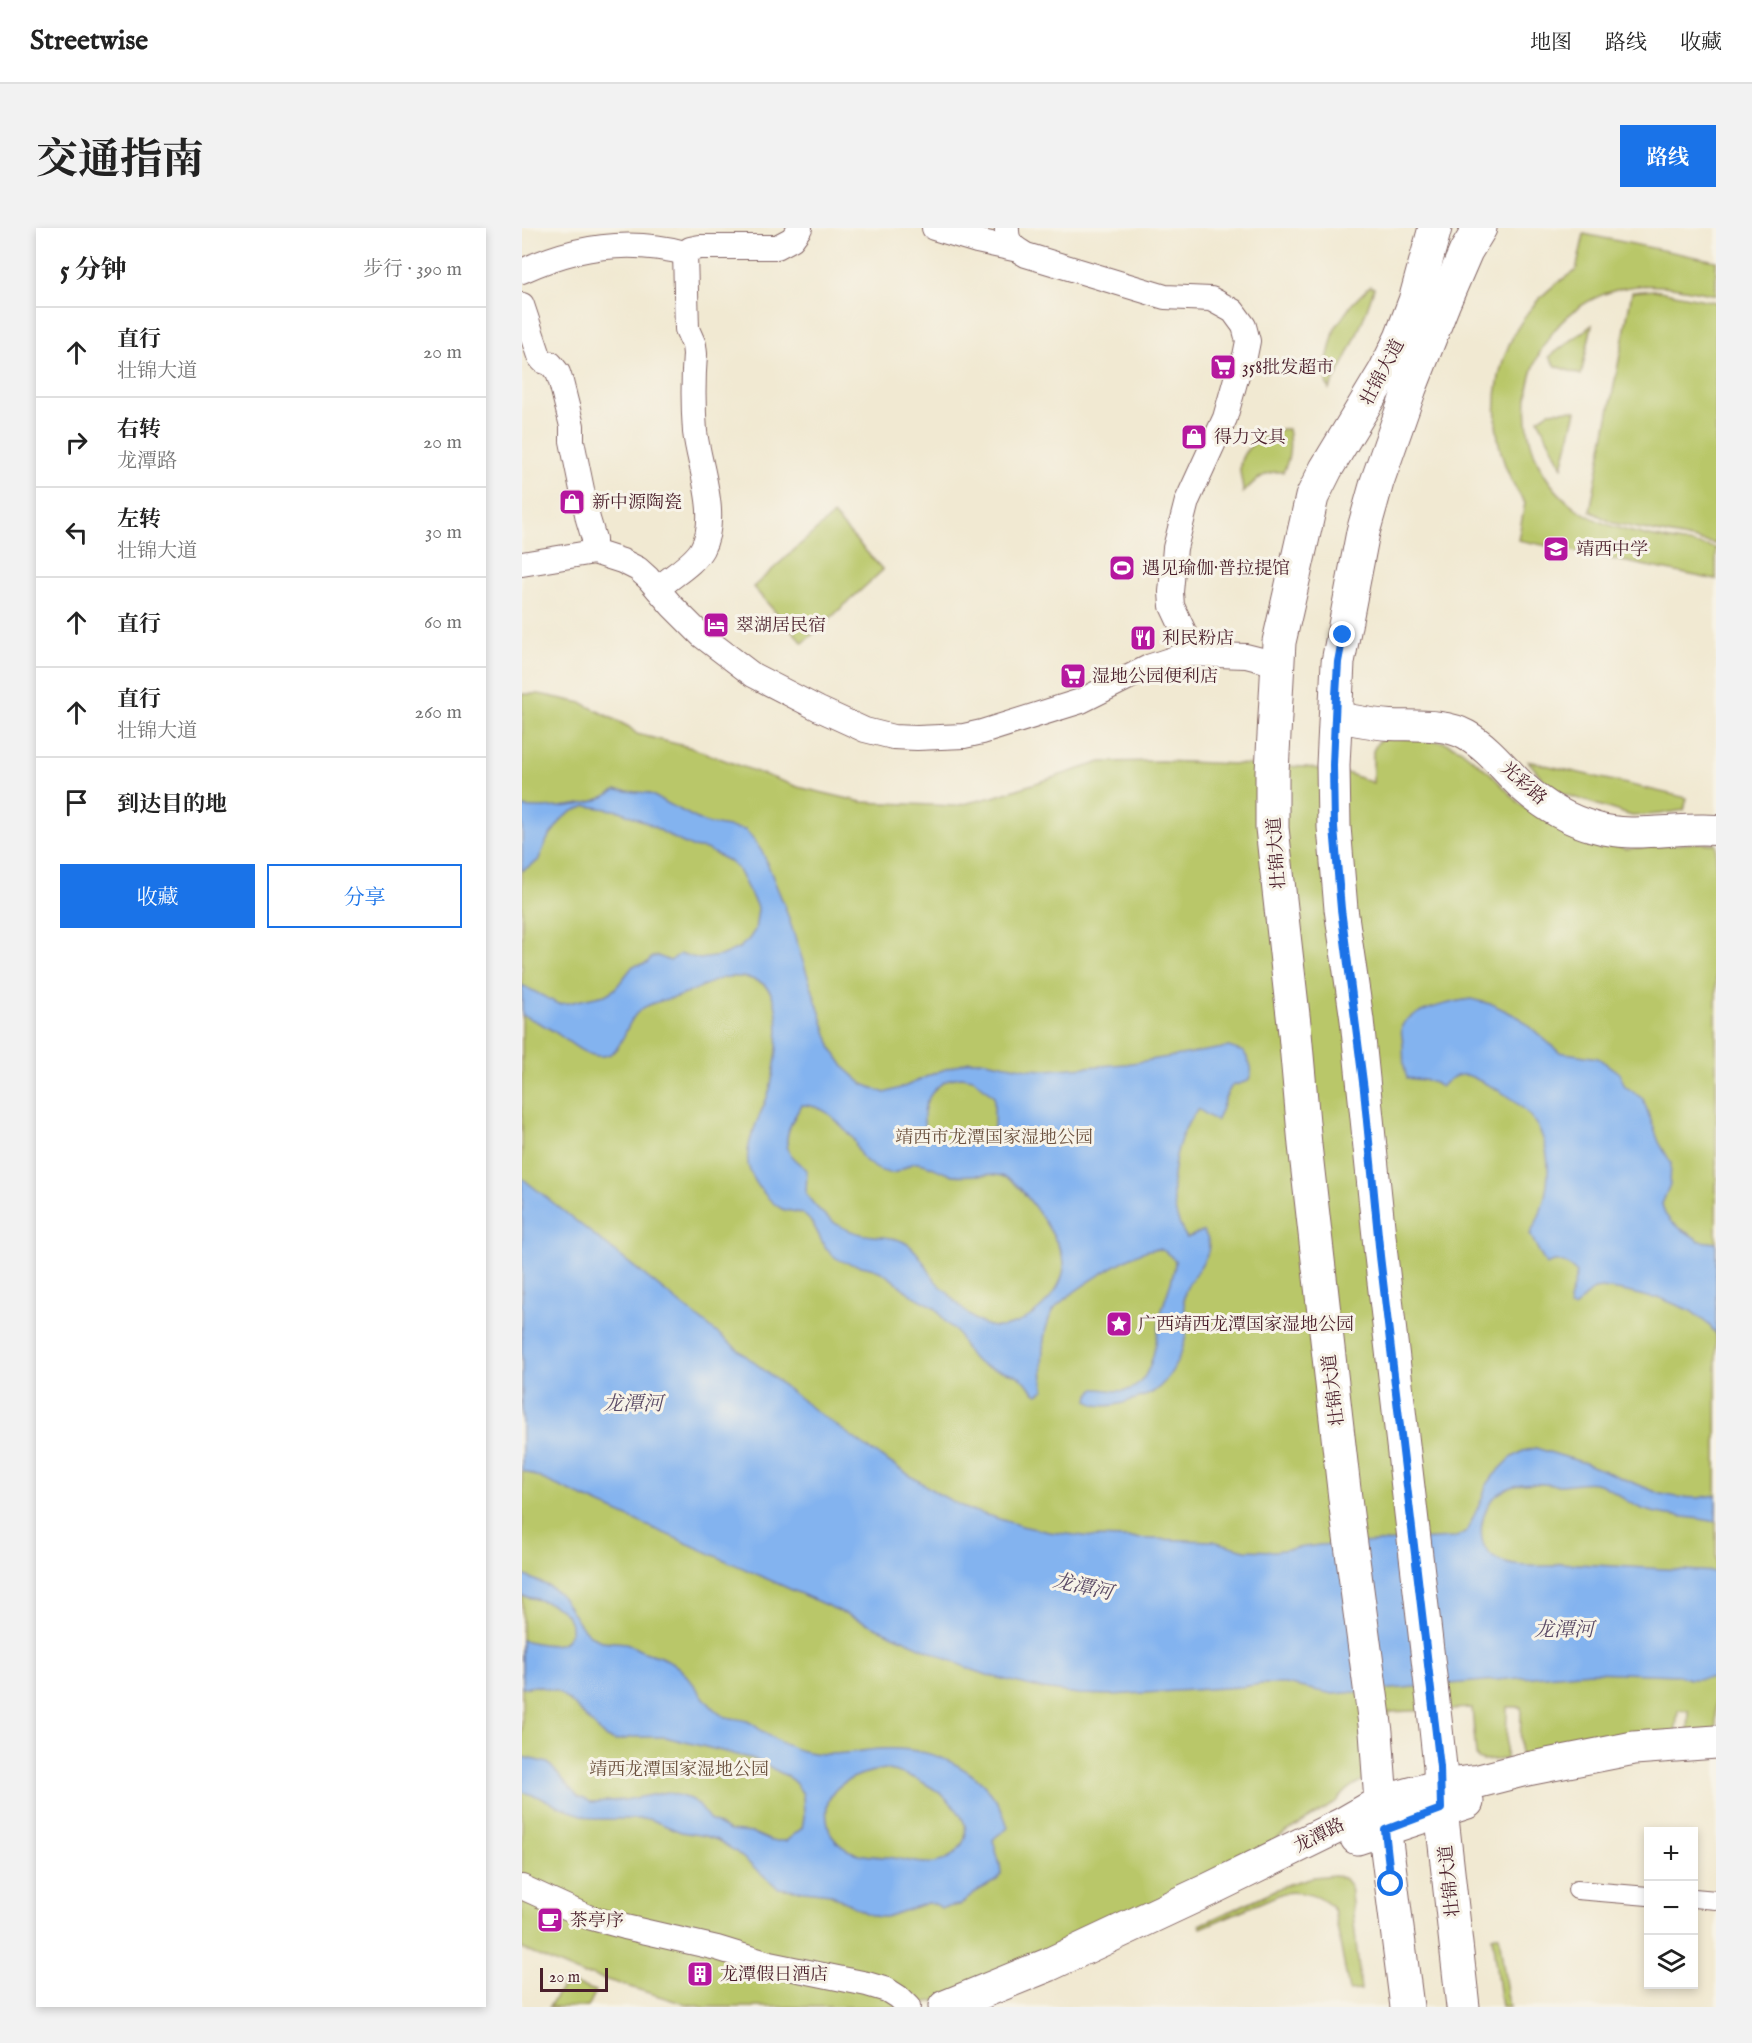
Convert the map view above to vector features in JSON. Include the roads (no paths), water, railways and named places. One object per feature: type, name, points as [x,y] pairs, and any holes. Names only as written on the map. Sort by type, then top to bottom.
[{"type":"main road","name":"壮锦大道","points":[[1383,1816],[1376,1732],[1346,1507],[1305,1144],[1272,828],[1277,664],[1283,624],[1312,497],[1326,469],[1385,371],[1401,338],[1415,301],[1435,228]]},
{"type":"main road","name":"壮锦大道","points":[[1463,2007],[1435,1719],[1340,897],[1334,827],[1333,765],[1338,662],[1363,532],[1377,482],[1443,302],[1466,251],[1480,228]]},
{"type":"main road","name":"龙潭路","points":[[945,2007],[1047,1965],[1343,1824],[1383,1816],[1441,1798],[1479,1781],[1522,1770],[1634,1748],[1716,1742]]},
{"type":"main road","name":"龙潭路","points":[[1441,1798],[1526,1785],[1638,1761],[1716,1754]]},
{"type":"main road","name":"龙潭路","points":[[981,2007],[1349,1840],[1383,1816]]},
{"type":"main road","points":[[1383,1816],[1407,2007]]},
{"type":"street","points":[[685,253],[690,249],[700,248],[777,247],[792,239],[800,228]]},
{"type":"street","points":[[934,228],[976,241],[1011,238],[1040,260],[1134,289],[1176,299],[1211,299],[1233,311],[1244,326],[1248,341],[1245,356],[1225,418],[1187,501],[1174,548],[1172,606],[1186,636],[1188,654]]},
{"type":"street","points":[[522,271],[555,256],[612,246],[645,237],[685,253]]},
{"type":"street","points":[[658,589],[701,551],[709,526],[694,412],[695,354],[687,329],[685,253]]},
{"type":"street","points":[[522,305],[539,356],[543,361],[551,364],[561,382],[594,539],[594,552]]},
{"type":"street","points":[[522,564],[594,552],[622,561],[638,569],[702,636],[753,675],[865,730],[893,736],[917,738],[964,736],[982,732],[1081,701],[1151,666],[1188,654],[1246,656],[1277,664]]},
{"type":"street","name":"光彩路","points":[[1336,717],[1367,723],[1441,727],[1464,734],[1483,747],[1539,800],[1569,818],[1594,828],[1621,833],[1680,829],[1716,830]]},
{"type":"street","points":[[522,1887],[588,1917],[717,1948],[769,1964],[887,1990],[909,2007]]},
{"type":"street","points":[[1577,1890],[1644,1896]]},
{"type":"street","points":[[1698,1898],[1716,1900]]},
{"type":"water","points":[[616,790],[648,793],[705,823],[745,830],[751,836],[763,853],[785,907],[832,1049],[845,1068],[863,1084],[885,1093],[969,1061],[985,1061],[1046,1070],[1126,1064],[1229,1047],[1244,1052],[1251,1070],[1248,1081],[1232,1086],[1216,1121],[1198,1109],[1189,1122],[1176,1154],[1173,1190],[1179,1224],[1187,1238],[1203,1231],[1209,1248],[1186,1289],[1184,1304],[1187,1324],[1181,1352],[1172,1371],[1160,1387],[1146,1396],[1119,1404],[1100,1405],[1088,1400],[1094,1389],[1117,1391],[1131,1389],[1145,1376],[1150,1366],[1161,1314],[1175,1267],[1175,1260],[1163,1251],[1155,1249],[1146,1251],[1117,1265],[1084,1285],[1059,1304],[1053,1311],[1046,1329],[1042,1360],[1044,1390],[1038,1394],[1018,1376],[978,1363],[970,1356],[955,1331],[935,1308],[879,1271],[846,1263],[836,1258],[830,1253],[809,1219],[799,1212],[782,1209],[768,1198],[750,1171],[748,1162],[750,1141],[770,1089],[777,1048],[777,1016],[774,1001],[769,990],[760,982],[741,977],[723,978],[683,995],[647,1006],[633,1018],[619,1046],[609,1055],[602,1056],[586,1053],[548,1028],[522,1015],[522,985],[558,1004],[605,995],[615,989],[633,966],[647,963],[652,957],[658,956],[670,961],[680,954],[700,959],[720,956],[739,948],[755,930],[758,909],[737,868],[706,849],[692,847],[620,811],[587,806],[573,811],[563,818],[548,838],[538,861],[522,871],[522,807],[549,808],[583,804]],"holes":[[[961,1077],[973,1079],[994,1096],[994,1127],[987,1139],[955,1143],[926,1131],[924,1112],[930,1095],[943,1083]],[[802,1105],[815,1107],[830,1115],[853,1138],[863,1158],[880,1170],[894,1173],[911,1164],[919,1163],[949,1174],[993,1175],[1007,1178],[1014,1183],[1041,1216],[1062,1254],[1064,1263],[1062,1275],[1049,1299],[1039,1310],[1014,1324],[1001,1327],[982,1324],[965,1311],[937,1283],[918,1254],[909,1245],[897,1239],[852,1232],[827,1217],[806,1194],[807,1170],[793,1158],[788,1148],[789,1128]]]},
{"type":"water","points":[[1471,999],[1494,1005],[1520,1018],[1559,1052],[1598,1058],[1619,1073],[1625,1086],[1643,1099],[1659,1142],[1671,1163],[1670,1184],[1662,1204],[1665,1214],[1672,1223],[1700,1241],[1716,1243],[1716,1334],[1709,1325],[1691,1311],[1660,1298],[1623,1291],[1594,1289],[1574,1308],[1570,1307],[1569,1301],[1577,1273],[1563,1263],[1555,1262],[1546,1265],[1530,1234],[1541,1211],[1548,1173],[1546,1148],[1531,1117],[1507,1096],[1468,1076],[1455,1077],[1441,1087],[1431,1081],[1407,1078],[1401,1031],[1406,1021],[1422,1011]]},
{"type":"water","name":"龙潭河","points":[[522,1178],[813,1409],[872,1451],[937,1493],[967,1509],[1022,1526],[1093,1537],[1213,1541],[1245,1550],[1275,1551],[1320,1545],[1454,1538],[1466,1532],[1486,1486],[1494,1475],[1511,1458],[1523,1451],[1536,1448],[1585,1463],[1661,1494],[1698,1498],[1716,1495],[1716,1522],[1645,1510],[1598,1484],[1522,1484],[1506,1489],[1491,1501],[1483,1518],[1482,1537],[1489,1553],[1496,1559],[1509,1564],[1554,1566],[1560,1563],[1716,1572],[1716,1678],[1690,1679],[1678,1675],[1591,1672],[1333,1694],[1285,1684],[1262,1684],[1112,1695],[1078,1694],[1044,1689],[970,1669],[522,1470]]},
{"type":"water","points":[[522,1574],[558,1593],[580,1625],[592,1636],[602,1641],[626,1643],[668,1660],[684,1672],[718,1713],[725,1717],[747,1721],[770,1737],[794,1748],[823,1754],[900,1749],[921,1752],[959,1766],[989,1791],[1000,1808],[1008,1828],[993,1840],[1001,1874],[997,1880],[960,1905],[941,1908],[927,1903],[886,1917],[878,1917],[830,1894],[778,1888],[735,1851],[717,1840],[681,1832],[649,1819],[594,1819],[522,1792],[522,1757],[548,1763],[578,1796],[591,1802],[625,1800],[667,1792],[690,1799],[698,1804],[710,1820],[730,1831],[753,1833],[771,1841],[786,1841],[802,1828],[804,1817],[803,1794],[796,1784],[789,1777],[754,1759],[665,1737],[634,1737],[615,1741],[606,1738],[557,1691],[536,1686],[522,1688],[522,1640],[555,1645],[567,1639],[571,1631],[567,1616],[561,1610],[546,1602],[522,1596]],"holes":[[[885,1769],[910,1776],[924,1783],[941,1794],[956,1809],[965,1827],[965,1837],[953,1855],[935,1863],[863,1855],[849,1851],[832,1836],[827,1819],[827,1807],[836,1789],[853,1778]]]},
{"type":"place","name":"358批发超市","points":[[1223,367]]},
{"type":"place","name":"得力文具","points":[[1194,437]]},
{"type":"place","name":"新中源陶瓷","points":[[572,502]]},
{"type":"place","name":"靖西中学","points":[[1556,549]]},
{"type":"place","name":"遇见瑜伽·普拉提馆","points":[[1122,568]]},
{"type":"place","name":"翠湖居民宿","points":[[716,625]]},
{"type":"place","name":"利民粉店","points":[[1143,638]]},
{"type":"place","name":"湿地公园便利店","points":[[1073,676]]},
{"type":"place","name":"广西靖西龙潭国家湿地公园","points":[[1119,1324]]},
{"type":"place","name":"茶亭序","points":[[550,1920]]},
{"type":"place","name":"龙潭假日酒店","points":[[700,1974]]},
{"type":"park label","name":"靖西市龙潭国家湿地公园","points":[[994,1137]]},
{"type":"park label","name":"靖西龙潭国家湿地公园","points":[[679,1769]]}]
